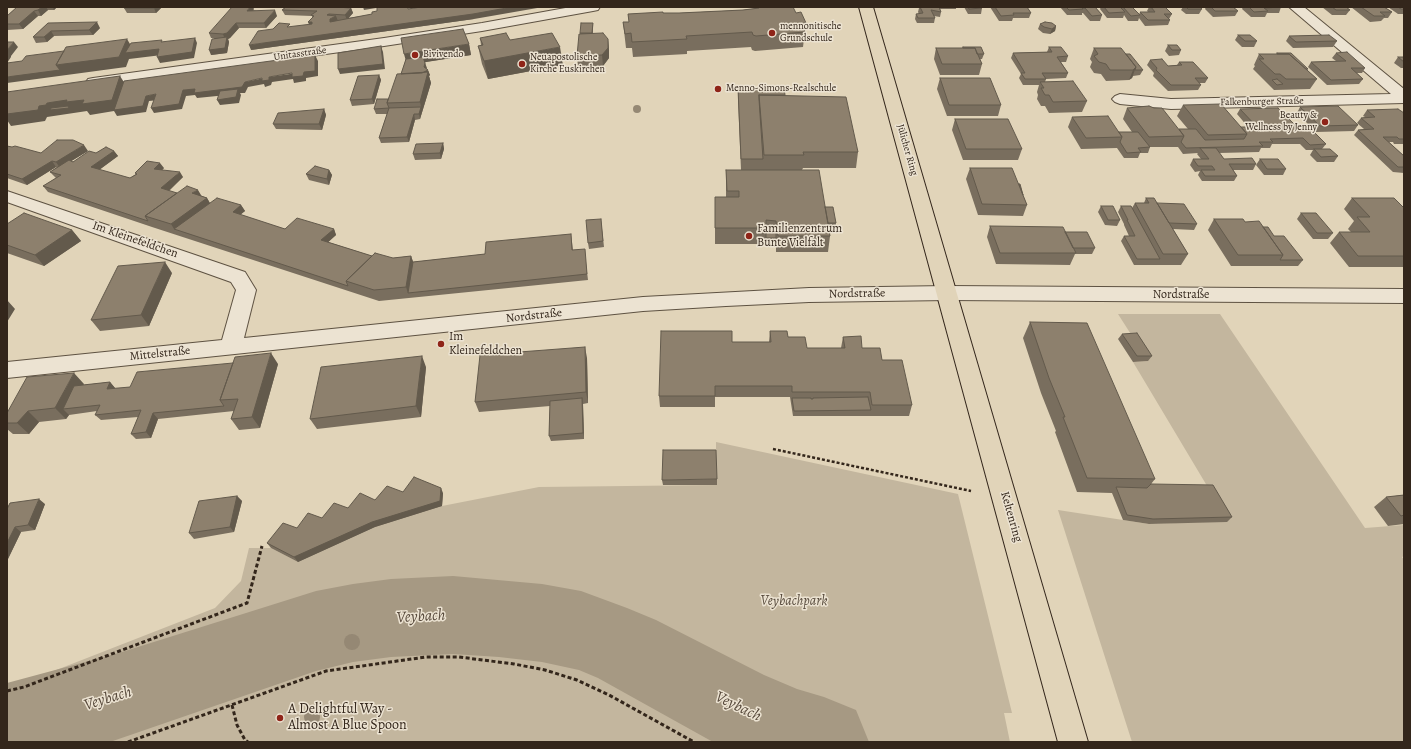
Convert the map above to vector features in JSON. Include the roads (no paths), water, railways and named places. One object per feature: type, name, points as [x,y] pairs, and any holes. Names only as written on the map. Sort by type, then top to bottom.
[{"type":"main road","name":"Jülicher Ring","points":[[866,7],[948,293]]},
{"type":"main road","name":"Keltenring","points":[[948,293],[1070,728]]},
{"type":"street","name":"Unitasstraße","points":[[78,85],[384,42],[489,26],[593,7]]},
{"type":"street","name":"Falkenburger Straße","points":[[1296,7],[1404,98]]},
{"type":"street","name":"Falkenburger Straße","points":[[1120,99],[1172,104],[1404,98]]},
{"type":"street","name":"Im Kleinefeldchen","points":[[7,196],[238,277],[246,290],[231,346]]},
{"type":"street","name":"Nordstraße","points":[[313,338],[643,304],[809,295],[948,293],[1404,296]]},
{"type":"street","name":"Mittelstraße","points":[[7,370],[313,338]]},
{"type":"waterway","name":"Veybach","points":[[7,728],[122,695],[316,631],[353,623],[391,618],[453,615],[542,623],[581,631],[627,649],[733,706],[793,733],[824,742]]},
{"type":"place","name":"mennonitische Grundschule","points":[[772,33]]},
{"type":"place","name":"Bivivendo","points":[[415,55]]},
{"type":"place","name":"Neuapostolische Kirche Euskirchen","points":[[522,64]]},
{"type":"place","name":"Menno-Simons-Realschule","points":[[718,89]]},
{"type":"place","name":"Beauty & Wellness by Jenny","points":[[1325,122]]},
{"type":"place","name":"Familienzentrum Bunte Vielfalt","points":[[749,236]]},
{"type":"place","name":"Im Kleinefeldchen","points":[[441,344]]},
{"type":"place","name":"A Delightful Way - Almost A Blue Spoon","points":[[280,718]]},
{"type":"park label","name":"Veybachpark","points":[[794,602]]}]
